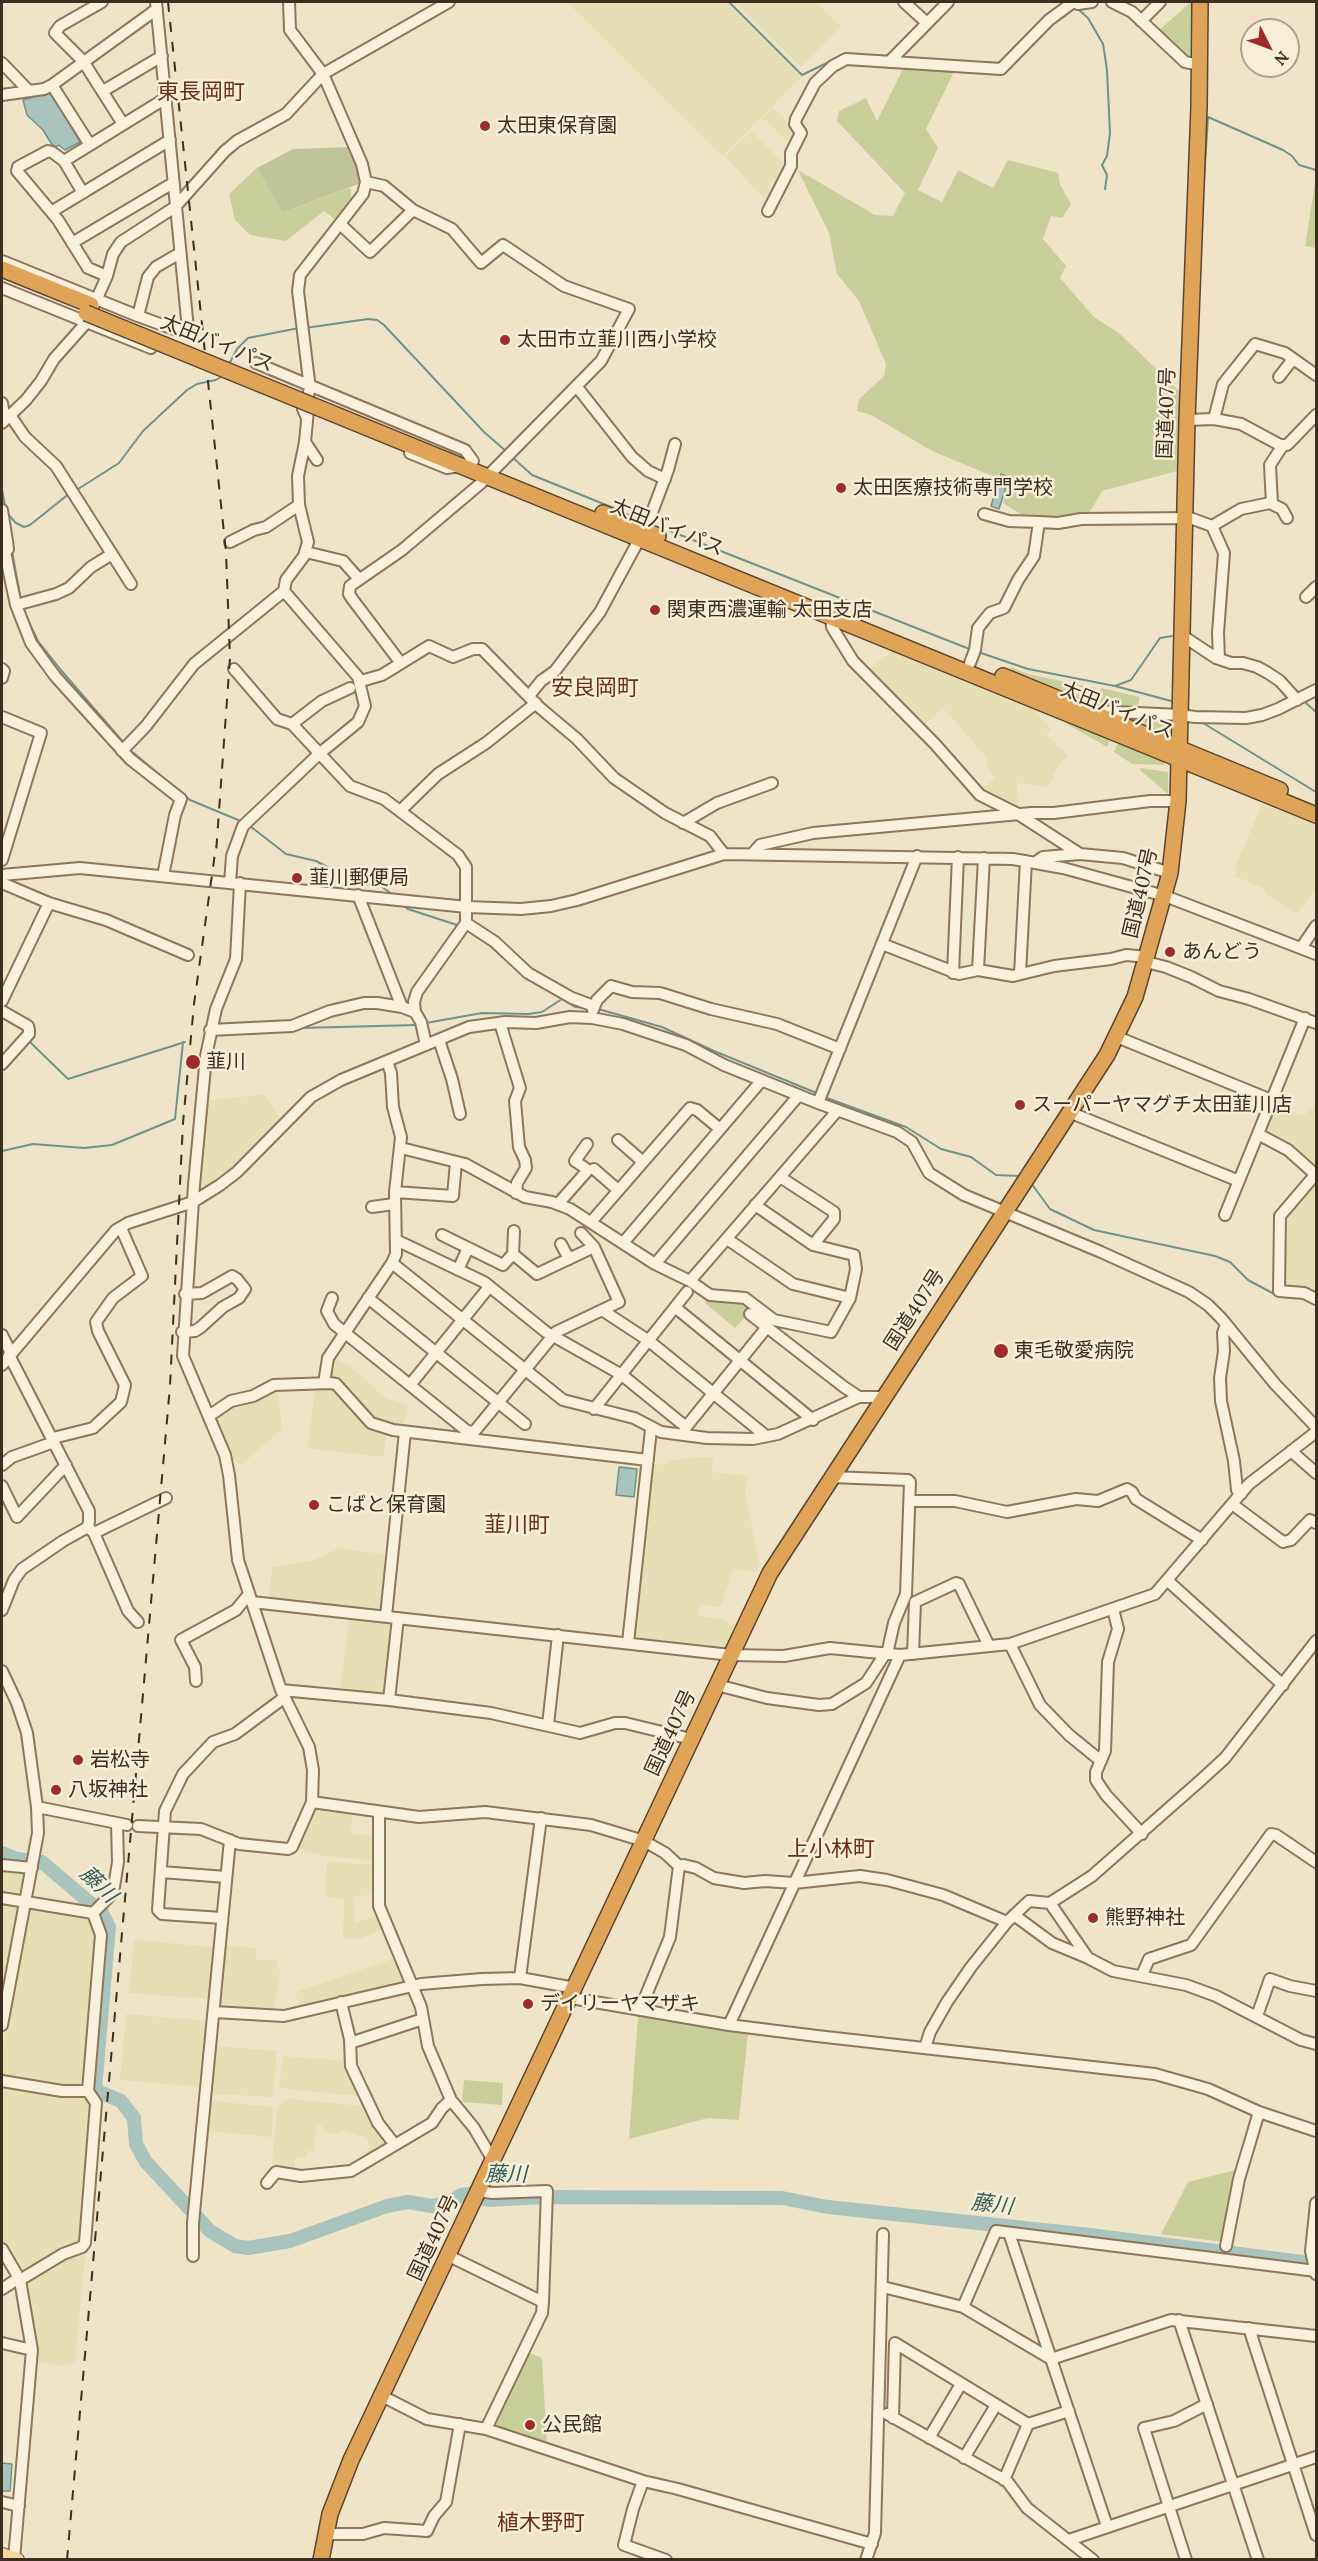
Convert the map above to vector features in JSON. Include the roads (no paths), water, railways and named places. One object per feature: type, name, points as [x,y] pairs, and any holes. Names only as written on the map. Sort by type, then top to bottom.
[{"type":"highway","name":"国道407号","points":[[321,2559],[325,2534],[341,2481],[494,2162],[770,1574],[1117,1037],[1135,997],[1165,896],[1170,873],[1178,801],[1200,2]]},
{"type":"highway","name":"太田バイパス","points":[[2,269],[311,409],[466,463],[642,535],[1089,711],[1317,815]]},
{"type":"highway","name":"太田バイパス","points":[[2,279],[90,310]]},
{"type":"highway","name":"太田バイパス","points":[[642,535],[831,617],[1317,805]]},
{"type":"street","points":[[102,2],[60,26],[55,33],[83,61],[123,124]]},
{"type":"street","points":[[6,419],[26,400],[41,381],[90,310],[107,276],[113,254],[121,242],[175,207],[225,151],[237,141],[286,114],[323,74],[449,2]]},
{"type":"street","points":[[904,2],[927,23]]},
{"type":"street","points":[[889,62],[948,2]]},
{"type":"street","points":[[768,211],[791,166],[791,153],[801,133],[795,124],[815,82],[833,66],[846,59],[1001,69],[1049,20],[1072,2],[1092,2]]},
{"type":"street","points":[[1112,2],[1132,12],[1185,62],[1200,65]]},
{"type":"street","points":[[1142,21],[1160,2]]},
{"type":"street","points":[[125,747],[194,664],[284,591],[286,580],[306,552],[307,533],[299,505],[298,476],[315,391],[309,386],[298,291],[300,276],[363,194],[366,182],[362,164],[323,74],[290,30],[292,4]]},
{"type":"street","points":[[2,95],[52,85],[64,78],[156,5]]},
{"type":"street","points":[[2,288],[90,310],[138,315],[182,332],[188,329],[156,5]]},
{"type":"street","points":[[103,92],[162,56]]},
{"type":"street","points":[[2,63],[29,91]]},
{"type":"street","points":[[52,85],[90,145]]},
{"type":"street","points":[[64,161],[166,98]]},
{"type":"street","points":[[51,213],[170,140]]},
{"type":"street","points":[[83,193],[64,161],[48,151],[18,167],[16,171],[51,213],[88,268],[107,276]]},
{"type":"street","points":[[366,182],[384,186],[413,210],[452,229],[481,263],[503,245],[573,291],[628,309],[600,361],[491,473],[402,550],[350,586],[349,594],[400,662]]},
{"type":"street","points":[[72,243],[173,183]]},
{"type":"street","points":[[340,224],[370,252],[413,210]]},
{"type":"street","points":[[138,315],[148,277],[156,267],[180,252]]},
{"type":"street","points":[[2,261],[152,348]]},
{"type":"street","points":[[1214,419],[1223,384],[1255,344],[1277,350],[1317,375]]},
{"type":"street","points":[[1280,377],[1293,359]]},
{"type":"street","points":[[256,363],[465,450],[466,463]]},
{"type":"street","points":[[577,387],[632,457],[648,471],[665,479]]},
{"type":"street","points":[[253,389],[311,409]]},
{"type":"street","points":[[2,403],[6,419],[56,466],[131,584]]},
{"type":"street","points":[[1272,504],[1270,465],[1283,445],[1293,439],[1317,415]]},
{"type":"street","points":[[1187,420],[1214,419],[1241,424],[1283,445]]},
{"type":"street","points":[[305,442],[317,460]]},
{"type":"street","points":[[400,811],[438,774],[486,743],[532,700],[541,681],[555,670],[594,622],[642,535],[665,479],[675,444]]},
{"type":"street","points":[[984,514],[1009,521],[1058,523],[1081,519],[1186,518],[1212,526],[1241,509],[1272,504],[1282,509],[1287,518]]},
{"type":"street","points":[[230,543],[254,530],[266,527],[299,505]]},
{"type":"street","points":[[2,510],[8,549],[5,550],[28,638],[55,676],[125,747],[182,799],[175,815],[162,876]]},
{"type":"street","points":[[970,663],[975,650],[978,628],[990,614],[1004,608],[1018,580],[1034,556],[1039,522]]},
{"type":"street","points":[[1212,526],[1224,553],[1218,633],[1219,659]]},
{"type":"street","points":[[306,552],[343,561],[358,579]]},
{"type":"street","points":[[20,604],[69,588],[91,567],[112,554]]},
{"type":"street","points":[[1305,597],[1317,587]]},
{"type":"street","points":[[37,1807],[127,1825],[201,1829],[239,1844],[288,1849],[292,1847],[312,1802],[313,1770],[309,1748],[283,1693],[238,1560],[227,1463],[183,1356],[182,1332],[210,1030],[236,959],[235,883],[232,856],[245,823],[319,753],[358,722],[365,706],[360,681],[284,591]]},
{"type":"street","points":[[831,617],[832,627],[848,654],[861,670],[935,744],[980,795],[1018,814],[1080,854]]},
{"type":"street","points":[[1183,636],[1219,659],[1231,663],[1243,663],[1268,673],[1280,681],[1297,700]]},
{"type":"street","points":[[360,681],[378,677],[429,646],[453,657],[473,649],[482,649],[532,700],[577,739],[614,778],[664,813],[710,836],[724,854]]},
{"type":"street","points":[[2,669],[4,670],[2,678]]},
{"type":"street","points":[[234,669],[277,719],[292,724],[350,786],[384,799],[448,847],[466,867],[467,907],[464,927],[417,992],[414,1002],[426,1045]]},
{"type":"street","points":[[292,724],[322,701],[350,688]]},
{"type":"street","points":[[1089,711],[1246,718],[1262,715],[1317,690]]},
{"type":"street","points":[[2,717],[41,733],[2,860]]},
{"type":"street","points":[[683,823],[717,803],[772,783]]},
{"type":"street","points":[[753,853],[760,845],[813,833],[1075,811],[1150,801],[1178,801]]},
{"type":"street","points":[[2,875],[80,868],[467,907],[521,909],[551,906],[724,854],[984,858],[1031,861],[1165,896],[1317,954]]},
{"type":"street","points":[[1031,861],[1043,857],[1080,854],[1123,858],[1170,873]]},
{"type":"street","points":[[818,1102],[917,856]]},
{"type":"street","points":[[952,973],[958,857]]},
{"type":"street","points":[[978,970],[984,858]]},
{"type":"street","points":[[1020,974],[1031,861]]},
{"type":"street","points":[[2,884],[49,903],[106,920],[188,955]]},
{"type":"street","points":[[358,895],[402,1007]]},
{"type":"street","points":[[2,1001],[49,903]]},
{"type":"street","points":[[1301,948],[1317,926]]},
{"type":"street","points":[[464,927],[495,942],[528,972],[593,1012],[686,1046],[837,1111],[899,1127],[912,1142],[929,1173],[964,1195],[1189,1292],[1208,1305],[1275,1384],[1317,1427]]},
{"type":"street","points":[[882,944],[959,974],[978,970],[1013,976],[1054,966],[1111,960],[1126,955],[1147,960],[1191,977],[1219,991],[1317,1023]]},
{"type":"street","points":[[2,1365],[98,1249],[121,1228],[193,1202],[232,1177],[311,1096],[341,1080],[469,1027],[500,1023],[536,1023],[593,1012],[611,986],[632,992],[660,993],[711,1010],[777,1024],[840,1048]]},
{"type":"street","points":[[210,1030],[292,1026],[330,1011],[364,1003],[402,1007],[415,1012]]},
{"type":"street","points":[[2,1011],[28,1026],[29,1030],[29,1035],[2,1064]]},
{"type":"street","points":[[1225,1215],[1305,1018]]},
{"type":"street","points":[[500,1023],[520,1088],[514,1101],[519,1147],[526,1168],[517,1183],[516,1193]]},
{"type":"street","points":[[1117,1037],[1271,1100]]},
{"type":"street","points":[[439,1040],[452,1079],[460,1114]]},
{"type":"street","points":[[324,1383],[328,1358],[396,1254],[394,1192],[401,1149],[401,1129],[393,1107],[391,1073],[387,1061]]},
{"type":"street","points":[[623,1243],[762,1080]]},
{"type":"street","points":[[655,1264],[799,1095]]},
{"type":"street","points":[[591,1222],[690,1108],[697,1110],[720,1129]]},
{"type":"street","points":[[594,1409],[676,1308],[689,1286],[727,1239],[837,1111]]},
{"type":"street","points":[[1069,1112],[1239,1181]]},
{"type":"street","points":[[1258,1134],[1288,1150],[1316,1175],[1280,1216],[1279,1291],[1304,1293],[1317,1299]]},
{"type":"street","points":[[618,1140],[643,1162]]},
{"type":"street","points":[[558,1204],[588,1170],[575,1161],[587,1143]]},
{"type":"street","points":[[401,1149],[456,1162],[516,1193],[558,1204],[591,1222],[689,1286],[710,1295],[745,1298],[774,1320],[831,1332],[850,1298],[856,1269],[854,1255],[813,1245],[756,1205]]},
{"type":"street","points":[[394,1192],[453,1196],[456,1162]]},
{"type":"street","points":[[594,1169],[618,1190]]},
{"type":"street","points":[[780,1177],[834,1212],[834,1219],[813,1245]]},
{"type":"street","points":[[372,1207],[394,1204]]},
{"type":"street","points":[[2,1465],[12,1457],[53,1440],[93,1428],[121,1402],[125,1385],[96,1322],[113,1298],[142,1276],[121,1228]]},
{"type":"street","points":[[442,1235],[503,1265],[513,1254],[514,1231]]},
{"type":"street","points":[[332,1298],[327,1314],[330,1320],[467,1431],[474,1432],[552,1336],[619,1302],[594,1246],[581,1233]]},
{"type":"street","points":[[727,1239],[793,1284],[850,1298]]},
{"type":"street","points":[[396,1240],[489,1287],[552,1336],[621,1375],[685,1431]]},
{"type":"street","points":[[561,1244],[569,1258]]},
{"type":"street","points":[[513,1254],[537,1274],[594,1246]]},
{"type":"street","points":[[458,1270],[468,1248]]},
{"type":"street","points":[[392,1263],[563,1400],[634,1418],[651,1429],[741,1438],[766,1436],[778,1434],[859,1397],[883,1397]]},
{"type":"street","points":[[182,1332],[201,1328],[223,1307],[242,1294],[244,1289],[232,1276],[202,1293],[185,1294]]},
{"type":"street","points":[[410,1385],[489,1287]]},
{"type":"street","points":[[368,1298],[525,1424]]},
{"type":"street","points":[[676,1308],[813,1419]]},
{"type":"street","points":[[602,1310],[649,1341],[766,1436]]},
{"type":"street","points":[[750,1314],[859,1397]]},
{"type":"street","points":[[1226,1324],[1223,1333],[1224,1351],[1220,1378],[1221,1401],[1234,1461],[1237,1490],[1241,1494]]},
{"type":"street","points":[[685,1431],[767,1327]]},
{"type":"street","points":[[2,1335],[89,1511],[91,1530],[128,1611],[138,1622]]},
{"type":"street","points":[[209,1416],[231,1401],[253,1396],[274,1385],[336,1384],[371,1423],[405,1432],[648,1460]]},
{"type":"street","points":[[628,1643],[651,1429]]},
{"type":"street","points":[[386,1616],[405,1432]]},
{"type":"street","points":[[196,1681],[195,1667],[181,1640],[236,1610],[251,1598],[398,1618],[731,1655],[784,1656],[822,1648],[900,1655],[1010,1644],[1152,1595],[1168,1581],[1249,1485],[1317,1432]]},
{"type":"street","points":[[1291,1451],[1317,1473]]},
{"type":"street","points":[[2,1486],[17,1517],[66,1465]]},
{"type":"street","points":[[717,1685],[767,1698],[819,1705],[832,1704],[866,1683],[886,1654],[894,1623],[906,1594],[910,1482],[908,1480],[831,1477]]},
{"type":"street","points":[[910,1501],[955,1501],[1007,1512],[1076,1499],[1098,1501],[1127,1490],[1132,1492],[1136,1500],[1202,1540]]},
{"type":"street","points":[[2,1610],[14,1580],[22,1569],[63,1541],[166,1498]]},
{"type":"street","points":[[1232,1504],[1283,1542],[1289,1542],[1310,1520],[1317,1523]]},
{"type":"street","points":[[1168,1581],[1282,1685]]},
{"type":"street","points":[[913,1654],[915,1602],[956,1583],[959,1584],[989,1646]]},
{"type":"street","points":[[1113,1609],[1118,1629],[1108,1662],[1105,1752],[1095,1777],[1097,1784],[1142,1834]]},
{"type":"street","points":[[389,1700],[398,1618]]},
{"type":"street","points":[[548,1725],[558,1635]]},
{"type":"street","points":[[925,2048],[930,2032],[947,2002],[971,1967],[1011,1918],[1029,1901],[1050,1903],[1092,1876],[1142,1834],[1225,1758],[1317,1641]]},
{"type":"street","points":[[1010,1644],[1040,1704],[1069,1735],[1101,1761]]},
{"type":"street","points":[[729,2025],[900,1655]]},
{"type":"street","points":[[2,1671],[17,1703],[27,1733],[37,1807],[38,1843],[2,2025]]},
{"type":"street","points":[[222,1918],[162,1914],[158,1910],[165,1811],[183,1774],[213,1743],[235,1734],[283,1693],[389,1700],[501,1715],[580,1733],[615,1723],[625,1723],[691,1740]]},
{"type":"street","points":[[312,1802],[419,1817],[485,1812],[591,1825],[644,1841],[665,1853],[679,1866],[696,1868],[714,1878],[744,1883],[765,1881],[794,1883],[860,1876],[887,1880],[944,1895],[1011,1918],[1052,1943],[1113,1971],[1186,1985],[1257,2016],[1301,2040],[1317,2044]]},
{"type":"street","points":[[379,1812],[379,1906],[421,2007],[428,2046],[451,2100],[474,2128],[494,2162]]},
{"type":"street","points":[[520,1978],[542,1818]]},
{"type":"street","points":[[93,1913],[113,1893],[127,1825]]},
{"type":"street","points":[[1142,1975],[1149,1959],[1191,1945],[1271,1834],[1317,1862]]},
{"type":"street","points":[[193,2256],[193,2223],[230,1840]]},
{"type":"street","points":[[2,1865],[32,1868]]},
{"type":"street","points":[[640,2010],[670,1937],[679,1866]]},
{"type":"street","points":[[161,1872],[226,1877]]},
{"type":"street","points":[[2,1898],[93,1913]]},
{"type":"street","points":[[1050,1903],[1088,1958]]},
{"type":"street","points":[[2,2289],[63,2254],[82,2247],[85,2243],[96,2103],[88,2091],[101,1935],[93,1913]]},
{"type":"street","points":[[213,2012],[284,2016],[411,1986],[462,1980],[520,1978],[640,2010],[729,2025],[1155,2074],[1208,2090],[1258,2112],[1317,2131]]},
{"type":"street","points":[[1257,2016],[1270,1979],[1290,1986],[1317,1991]]},
{"type":"street","points":[[341,2002],[354,2075],[378,2123],[395,2145]]},
{"type":"street","points":[[350,2043],[423,2019]]},
{"type":"street","points":[[2,2081],[62,2091],[88,2091]]},
{"type":"street","points":[[267,2183],[276,2172],[302,2176],[351,2171],[432,2123],[442,2108],[451,2100]]},
{"type":"street","points":[[1226,2246],[1241,2169],[1258,2112]]},
{"type":"street","points":[[480,2191],[492,2193],[547,2191],[542,2313],[486,2429]]},
{"type":"street","points":[[963,2307],[996,2231],[1316,2272],[1311,2251],[1317,2204]]},
{"type":"street","points":[[1008,2233],[1107,2526]]},
{"type":"street","points":[[866,2559],[875,2533],[883,2234]]},
{"type":"street","points":[[2,2249],[19,2279],[32,2350],[19,2506],[11,2558]]},
{"type":"street","points":[[449,2256],[543,2302]]},
{"type":"street","points":[[883,2287],[963,2307],[1051,2359],[1171,2320],[1317,2336]]},
{"type":"street","points":[[1179,2320],[1258,2559]]},
{"type":"street","points":[[1249,2328],[1317,2535]]},
{"type":"street","points":[[2,2343],[32,2350]]},
{"type":"street","points":[[893,2418],[895,2343],[1028,2424],[1069,2411]]},
{"type":"street","points":[[929,2438],[962,2384]]},
{"type":"street","points":[[382,2396],[427,2419],[486,2429],[643,2481],[872,2544]]},
{"type":"street","points":[[1186,2559],[1144,2428],[1174,2421],[1207,2404]]},
{"type":"street","points":[[964,2458],[996,2405]]},
{"type":"street","points":[[879,2410],[1004,2480],[1027,2508],[1093,2559]]},
{"type":"street","points":[[325,2534],[363,2534],[384,2528],[427,2531],[434,2516],[446,2502],[460,2424]]},
{"type":"street","points":[[1004,2480],[1028,2424]]},
{"type":"street","points":[[1069,2540],[1317,2457]]},
{"type":"street","points":[[643,2481],[624,2545],[643,2556],[666,2559]]},
{"type":"street","points":[[2,2502],[19,2506]]},
{"type":"water","points":[[47,93],[53,95],[80,142],[65,150],[59,145],[55,147],[43,130],[27,115],[23,100]]},
{"type":"water","points":[[1001,474],[1009,477],[999,509],[991,506]]},
{"type":"water","points":[[619,1467],[637,1469],[634,1497],[616,1495]]},
{"type":"water","points":[[2,2463],[12,2464],[10,2491],[2,2491]]},
{"type":"waterway","points":[[729,2],[802,75],[831,61]]},
{"type":"waterway","points":[[1073,8],[1088,18],[1103,44],[1107,70],[1110,133],[1107,156],[1102,165],[1107,175],[1105,189]]},
{"type":"waterway","points":[[956,61],[999,63],[1005,58]]},
{"type":"waterway","points":[[1204,180],[1208,117],[1283,150],[1299,165],[1316,170]]},
{"type":"waterway","points":[[305,328],[368,319],[377,320],[484,432],[507,452]]},
{"type":"waterway","points":[[228,366],[237,349],[248,338],[299,328]]},
{"type":"waterway","points":[[75,491],[119,463],[143,431],[187,390],[197,384],[223,376]]},
{"type":"waterway","points":[[511,456],[532,475],[626,513]]},
{"type":"waterway","points":[[2,489],[5,507]]},
{"type":"waterway","points":[[6,512],[16,523],[24,527],[30,525],[70,493]]},
{"type":"waterway","points":[[670,531],[972,650]]},
{"type":"waterway","points":[[12,551],[21,601]]},
{"type":"waterway","points":[[24,612],[38,641],[124,743]]},
{"type":"waterway","points":[[1115,686],[1131,680],[1160,638],[1172,636]]},
{"type":"waterway","points":[[978,652],[1028,669],[1115,686],[1175,702]]},
{"type":"waterway","points":[[1306,703],[1316,712]]},
{"type":"waterway","points":[[1203,723],[1316,792]]},
{"type":"waterway","points":[[130,750],[190,800],[243,822]]},
{"type":"waterway","points":[[250,826],[286,854],[316,861],[352,880],[381,886],[393,895]]},
{"type":"waterway","points":[[401,904],[408,909],[460,926]]},
{"type":"waterway","points":[[465,929],[489,945],[523,975]]},
{"type":"waterway","points":[[549,991],[575,1007],[586,1008]]},
{"type":"waterway","points":[[426,1023],[482,1013],[542,1012],[562,999]]},
{"type":"waterway","points":[[598,1009],[662,1027],[819,1094]]},
{"type":"waterway","points":[[300,1028],[417,1025]]},
{"type":"waterway","points":[[29,1041],[68,1079],[185,1042]]},
{"type":"waterway","points":[[2,1151],[33,1144],[84,1148],[112,1145],[175,1119],[183,1042]]},
{"type":"waterway","points":[[824,1097],[906,1127],[941,1149],[971,1157],[996,1175],[1020,1176]]},
{"type":"waterway","points":[[1031,1183],[1050,1209],[1094,1230],[1215,1256],[1230,1262],[1248,1280],[1276,1295]]},
{"type":"waterway","name":"藤川","points":[[2,1853],[17,1859],[42,1862],[102,1913],[109,1927],[95,2090],[121,2101],[134,2118],[136,2144],[146,2162],[210,2231],[235,2246],[248,2248],[290,2241],[387,2206],[408,2202],[432,2206],[449,2203],[461,2195],[469,2194],[489,2200],[544,2197],[782,2198],[828,2207],[1090,2235],[1302,2262]]},
{"type":"railway","points":[[168,2],[226,552],[230,658],[216,853]]},
{"type":"railway","points":[[67,2560],[170,1386],[183,1123],[194,1004],[216,846]]},
{"type":"place","name":"太田東保育園","points":[[485,126]]},
{"type":"place","name":"太田市立韮川西小学校","points":[[505,340]]},
{"type":"place","name":"太田医療技術専門学校","points":[[841,488]]},
{"type":"place","name":"関東西濃運輸 太田支店","points":[[655,610]]},
{"type":"place","name":"韮川郵便局","points":[[297,878]]},
{"type":"place","name":"あんどう","points":[[1170,952]]},
{"type":"place","name":"韮川","points":[[193,1062]]},
{"type":"place","name":"スーパーヤマグチ太田韮川店","points":[[1020,1105]]},
{"type":"place","name":"東毛敬愛病院","points":[[1001,1351]]},
{"type":"place","name":"こばと保育園","points":[[314,1505]]},
{"type":"place","name":"岩松寺","points":[[78,1760]]},
{"type":"place","name":"八坂神社","points":[[56,1790]]},
{"type":"place","name":"熊野神社","points":[[1093,1918]]},
{"type":"place","name":"デイリーヤマザキ","points":[[528,2004]]},
{"type":"place","name":"公民館","points":[[530,2425]]},
{"type":"district","name":"東長岡町","points":[[201,93]]},
{"type":"district","name":"安良岡町","points":[[595,689]]},
{"type":"district","name":"韮川町","points":[[517,1526]]},
{"type":"district","name":"上小林町","points":[[831,1850]]},
{"type":"district","name":"植木野町","points":[[541,2524]]}]
